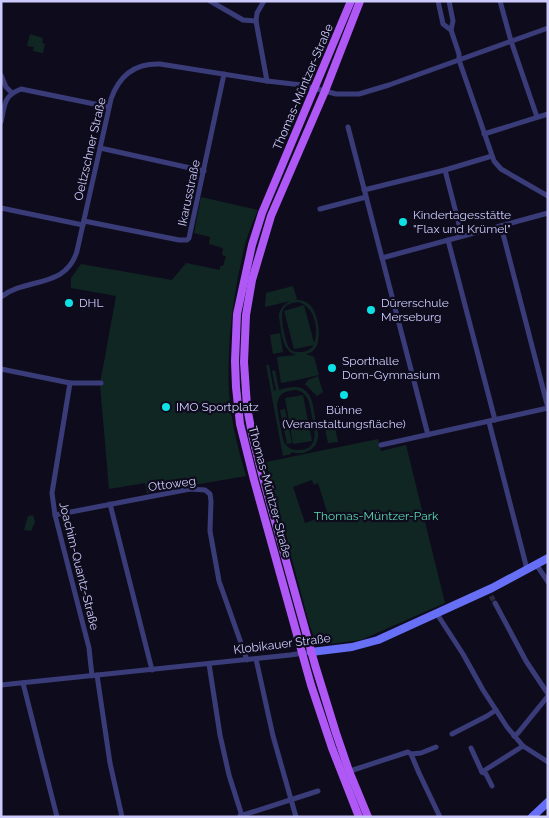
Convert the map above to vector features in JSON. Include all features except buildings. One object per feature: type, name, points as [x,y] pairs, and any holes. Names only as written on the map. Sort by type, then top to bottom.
[{"type":"main road","name":"Thomas-Müntzer-Straße","points":[[351,1],[262,213],[240,297],[235,361],[240,424],[254,480],[302,653],[332,748],[359,817]]},
{"type":"main road","name":"Thomas-Müntzer-Straße","points":[[360,1],[325,91],[271,216],[249,296],[246,315],[244,362],[248,415],[262,478],[339,744],[368,817]]},
{"type":"street","points":[[210,1],[243,20],[256,22]]},
{"type":"street","points":[[264,1],[257,13],[256,22],[267,81]]},
{"type":"street","points":[[438,1],[443,24],[451,30]]},
{"type":"street","points":[[449,1],[453,21],[451,30],[459,54],[459,60],[496,164],[500,169],[548,196]]},
{"type":"street","points":[[500,1],[511,41],[537,117]]},
{"type":"street","name":"Oeltzschner Straße","points":[[2,295],[51,279],[64,272],[76,256],[113,92],[121,80],[135,69],[144,65],[160,64],[267,81],[292,83],[343,94],[363,93],[548,28]]},
{"type":"street","name":"Ikarusstraße","points":[[83,223],[170,239],[187,240],[189,238],[224,74]]},
{"type":"street","points":[[1,75],[6,87],[12,93]]},
{"type":"street","points":[[1,122],[6,100],[12,93],[21,90],[109,107]]},
{"type":"street","points":[[484,134],[548,114]]},
{"type":"street","points":[[348,127],[428,435]]},
{"type":"street","points":[[100,148],[204,171]]},
{"type":"street","points":[[320,208],[492,156]]},
{"type":"street","points":[[445,170],[462,236]]},
{"type":"street","points":[[1,208],[83,223]]},
{"type":"street","points":[[382,258],[548,214]]},
{"type":"street","points":[[381,444],[548,408],[501,226]]},
{"type":"street","points":[[448,240],[527,569]]},
{"type":"street","points":[[1,369],[70,383],[101,383]]},
{"type":"street","name":"Joachim-Quantz-Straße","points":[[70,383],[52,493],[55,515],[89,648],[122,817]]},
{"type":"street","name":"Ottoweg","points":[[55,515],[190,489],[205,490],[210,494],[210,531],[219,582],[248,660]]},
{"type":"street","points":[[110,504],[152,670]]},
{"type":"street","name":"Klobikauer Straße","points":[[1,685],[248,660],[365,644],[490,593],[548,558]]},
{"type":"street","points":[[536,564],[548,582]]},
{"type":"street","points":[[495,603],[526,662],[548,695],[514,736]]},
{"type":"street","points":[[437,614],[514,736],[523,746],[548,762]]},
{"type":"street","points":[[256,659],[273,736],[296,817]]},
{"type":"street","points":[[209,664],[220,735],[240,816],[318,791]]},
{"type":"street","points":[[23,683],[56,817]]},
{"type":"street","points":[[452,734],[496,710]]},
{"type":"street","points":[[482,772],[523,746]]},
{"type":"street","points":[[353,770],[410,753],[421,753],[436,747]]},
{"type":"street","points":[[471,748],[482,772],[486,774],[492,786]]},
{"type":"street","points":[[410,753],[440,817]]},
{"type":"street","points":[[532,817],[548,802]]},
{"type":"green space","points":[[30,34],[43,38],[42,43],[45,44],[43,53],[33,51],[34,47],[27,46]]},
{"type":"green space","points":[[201,197],[258,210],[246,242],[239,272],[229,348],[230,403],[235,435],[246,476],[147,493],[145,483],[109,489],[100,384],[116,296],[71,288],[71,278],[81,264],[172,280],[186,263],[220,270],[220,266],[223,266],[226,256],[222,255],[223,248],[209,244],[210,237],[194,233]]},
{"type":"green space","points":[[293,286],[296,300],[307,303],[313,309],[317,319],[319,338],[312,352],[306,354],[314,357],[319,375],[281,383],[277,357],[296,355],[291,353],[285,345],[279,318],[282,308],[290,301],[265,307],[266,293]],"holes":[[[297,302],[303,304],[308,307],[316,325],[314,343],[304,305],[284,311],[294,349],[314,345],[307,351],[296,352],[290,349],[286,341],[282,313],[289,304]]]},
{"type":"green space","points":[[280,333],[283,352],[273,354],[270,335]]},
{"type":"green space","points":[[266,365],[269,365],[274,391],[276,390],[272,371],[275,370],[279,390],[294,387],[303,389],[309,394],[313,405],[318,434],[317,442],[309,451],[291,452],[291,454],[283,456]],"holes":[[[295,390],[302,392],[308,399],[315,433],[313,443],[309,447],[297,450],[289,448],[284,442],[277,404],[279,397],[286,392]]]},
{"type":"green space","points":[[318,376],[323,392],[317,396],[305,384],[308,380]]},
{"type":"green space","points":[[303,395],[312,441],[293,444],[285,398]]},
{"type":"green space","points":[[285,409],[292,443],[287,444],[280,410]]},
{"type":"green space","points":[[334,422],[338,442],[328,443],[324,424]]},
{"type":"green space","name":"Thomas-Müntzer-Park","points":[[378,439],[381,451],[406,445],[445,603],[361,640],[319,644],[314,638],[310,627],[266,462]],"holes":[[[312,480],[314,485],[318,483],[328,515],[305,523],[293,487]]]},
{"type":"green space","points":[[33,515],[35,522],[31,531],[24,530],[28,516]]},
{"type":"tunnel","points":[[491,596],[495,603]]},
{"type":"place","name":"Kindertagesstätte \"Flax und Krümel\"","points":[[403,222]]},
{"type":"place","name":"DHL","points":[[69,303]]},
{"type":"place","name":"Dürerschule Merseburg","points":[[371,310]]},
{"type":"place","name":"Sporthalle Dom-Gymnasium","points":[[332,368]]},
{"type":"place","name":"Bühne (Veranstaltungsfläche)","points":[[344,395]]},
{"type":"place","name":"IMO Sportplatz","points":[[166,407]]}]
